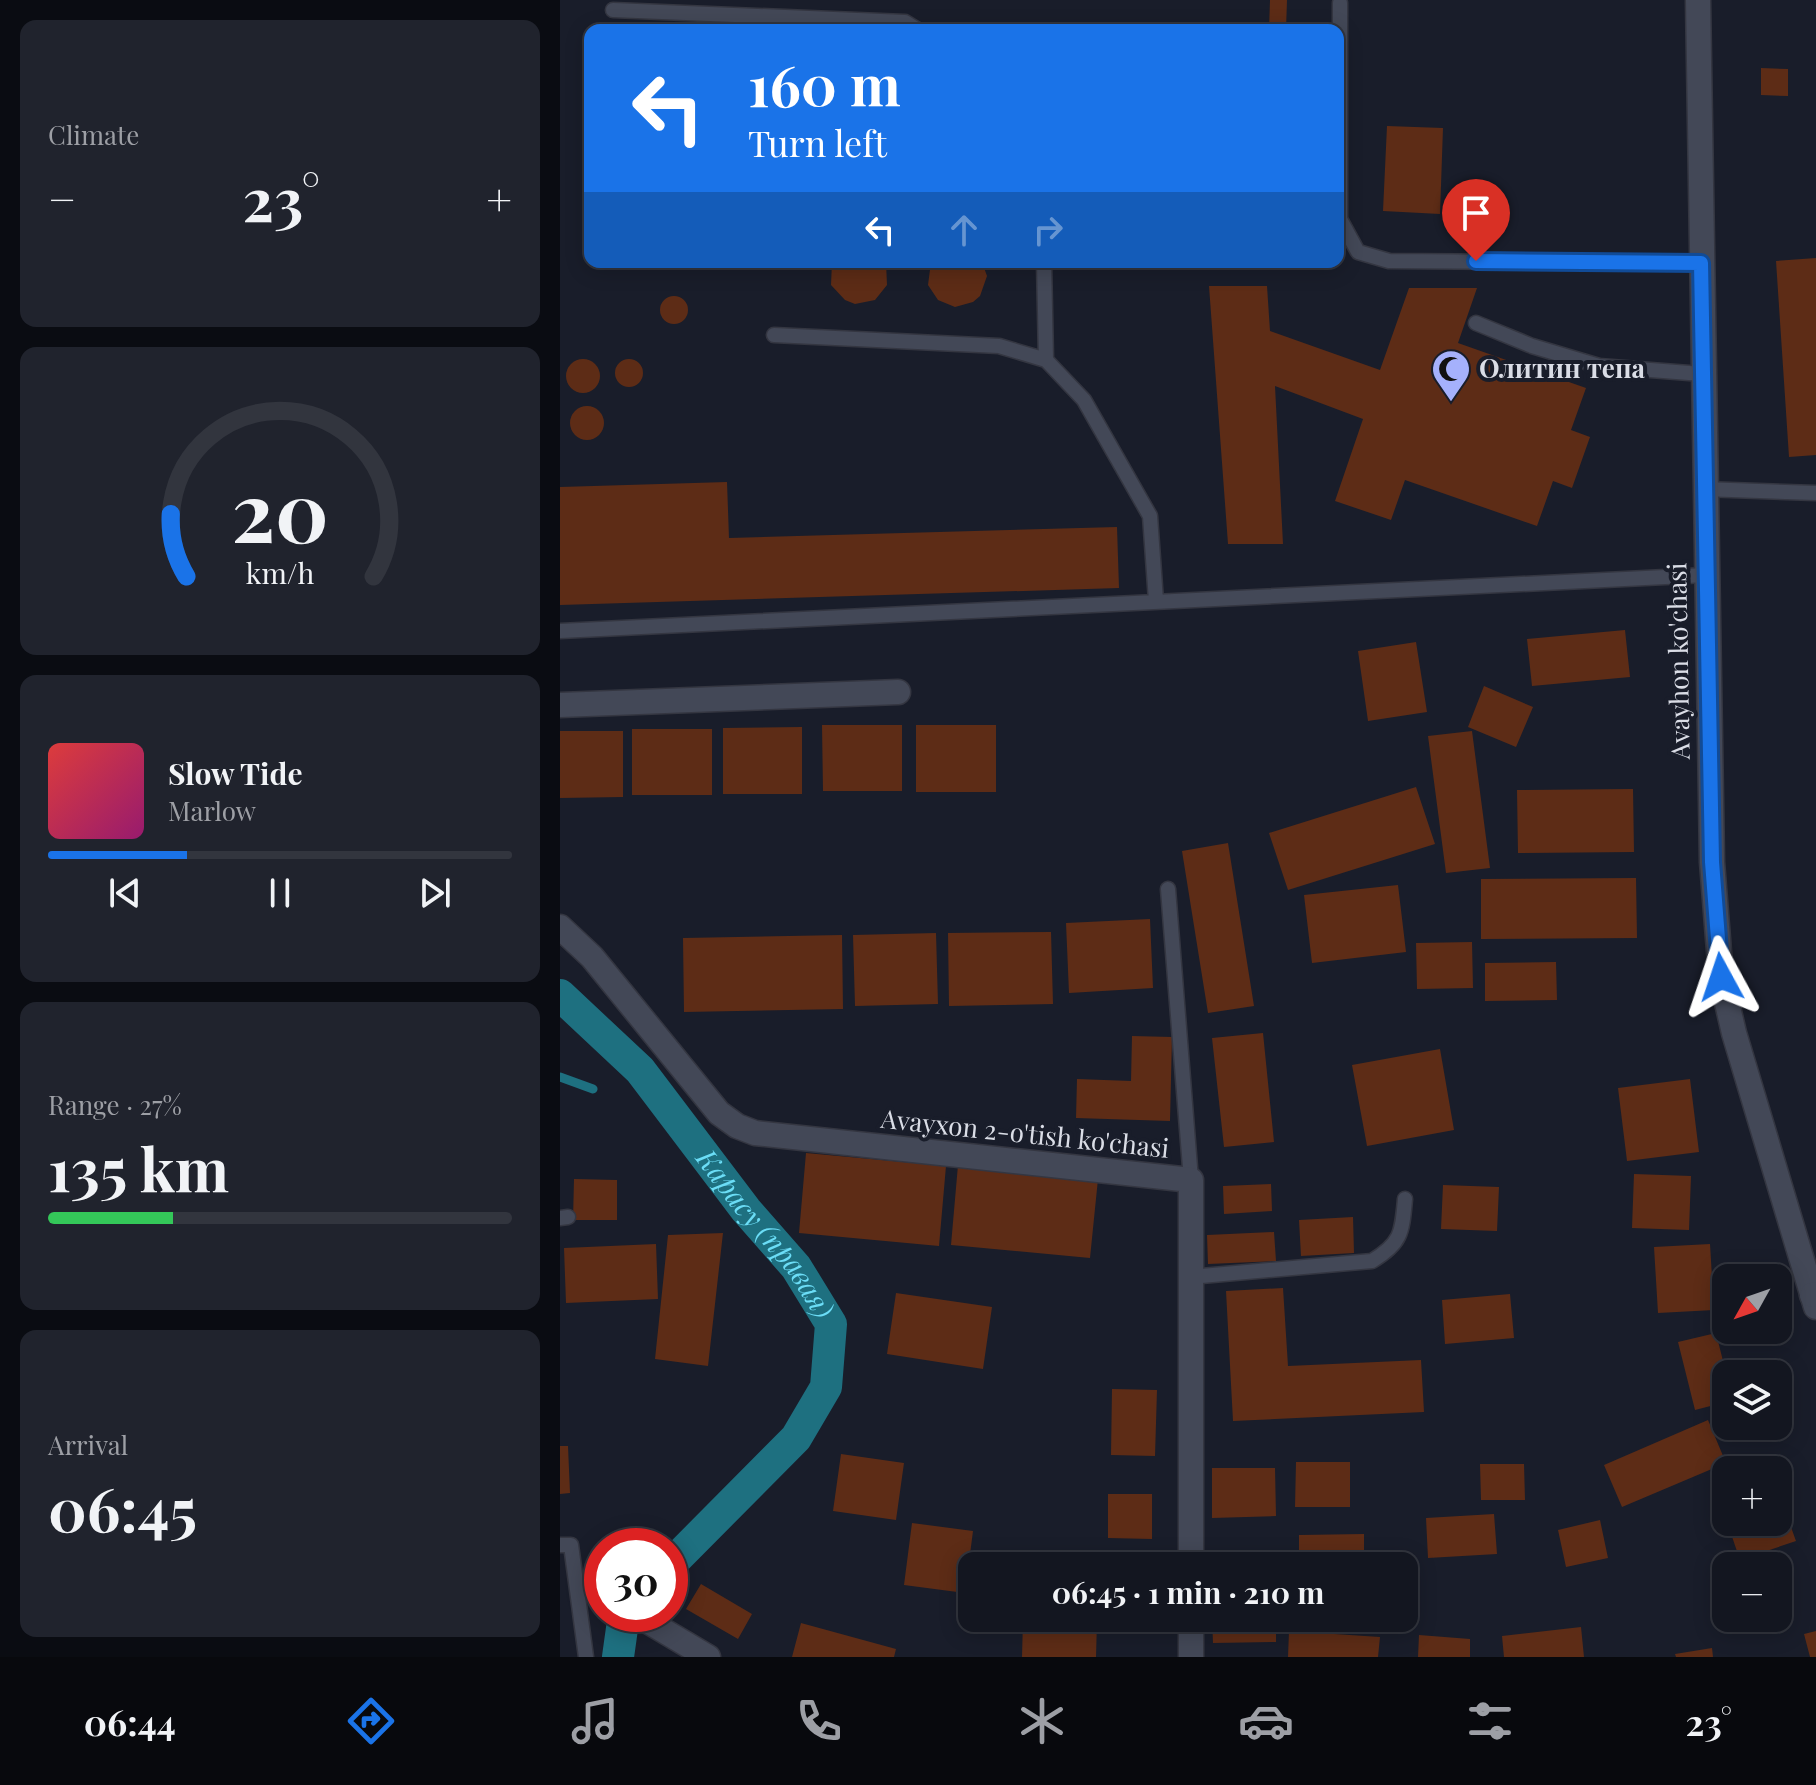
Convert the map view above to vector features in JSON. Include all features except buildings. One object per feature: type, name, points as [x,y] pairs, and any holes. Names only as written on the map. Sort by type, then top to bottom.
[{"type":"street","name":"Avayhon ko'chasi","points":[[1698,0],[1703,489],[1712,862],[1721,977],[1749,1086],[1815,1298]]},
{"type":"street","points":[[560,705],[898,692]]},
{"type":"street","name":"Avayxon 2-o'tish ko'chasi","points":[[560,927],[592,957],[719,1113],[737,1126],[755,1133],[1191,1180],[1191,1552]]},
{"type":"street","points":[[666,1632],[708,1657]]},
{"type":"street","points":[[1191,1632],[1191,1657]]},
{"type":"lane","points":[[1340,3],[1340,24]]},
{"type":"lane","points":[[613,10],[908,24]]},
{"type":"lane","points":[[1344,226],[1358,252],[1389,261],[1701,263]]},
{"type":"lane","points":[[1044,268],[1046,360]]},
{"type":"lane","points":[[1476,323],[1532,346],[1599,366],[1702,374]]},
{"type":"lane","points":[[774,335],[999,346],[1046,360],[1084,400],[1150,516],[1156,601]]},
{"type":"lane","points":[[1703,489],[1816,493]]},
{"type":"lane","points":[[560,631],[1706,575]]},
{"type":"lane","points":[[1168,889],[1191,1180]]},
{"type":"lane","points":[[1190,1277],[1372,1261],[1394,1248],[1402,1228],[1405,1199]]},
{"type":"lane","points":[[560,1545],[571,1545],[586,1657]]},
{"type":"waterway","name":"Карасу (правая)","points":[[560,995],[640,1070],[746,1210],[796,1267],[831,1324],[826,1387],[796,1438],[688,1547]]},
{"type":"waterway","points":[[560,1077],[593,1089]]},
{"type":"waterway","name":"Карасу (правая)","points":[[618,1657],[621,1632]]},
{"type":"place","name":"Олитин тепа","points":[[1451,403]]},
{"type":"route","points":[[1476,261],[1701,263],[1712,862],[1721,977]]}]
